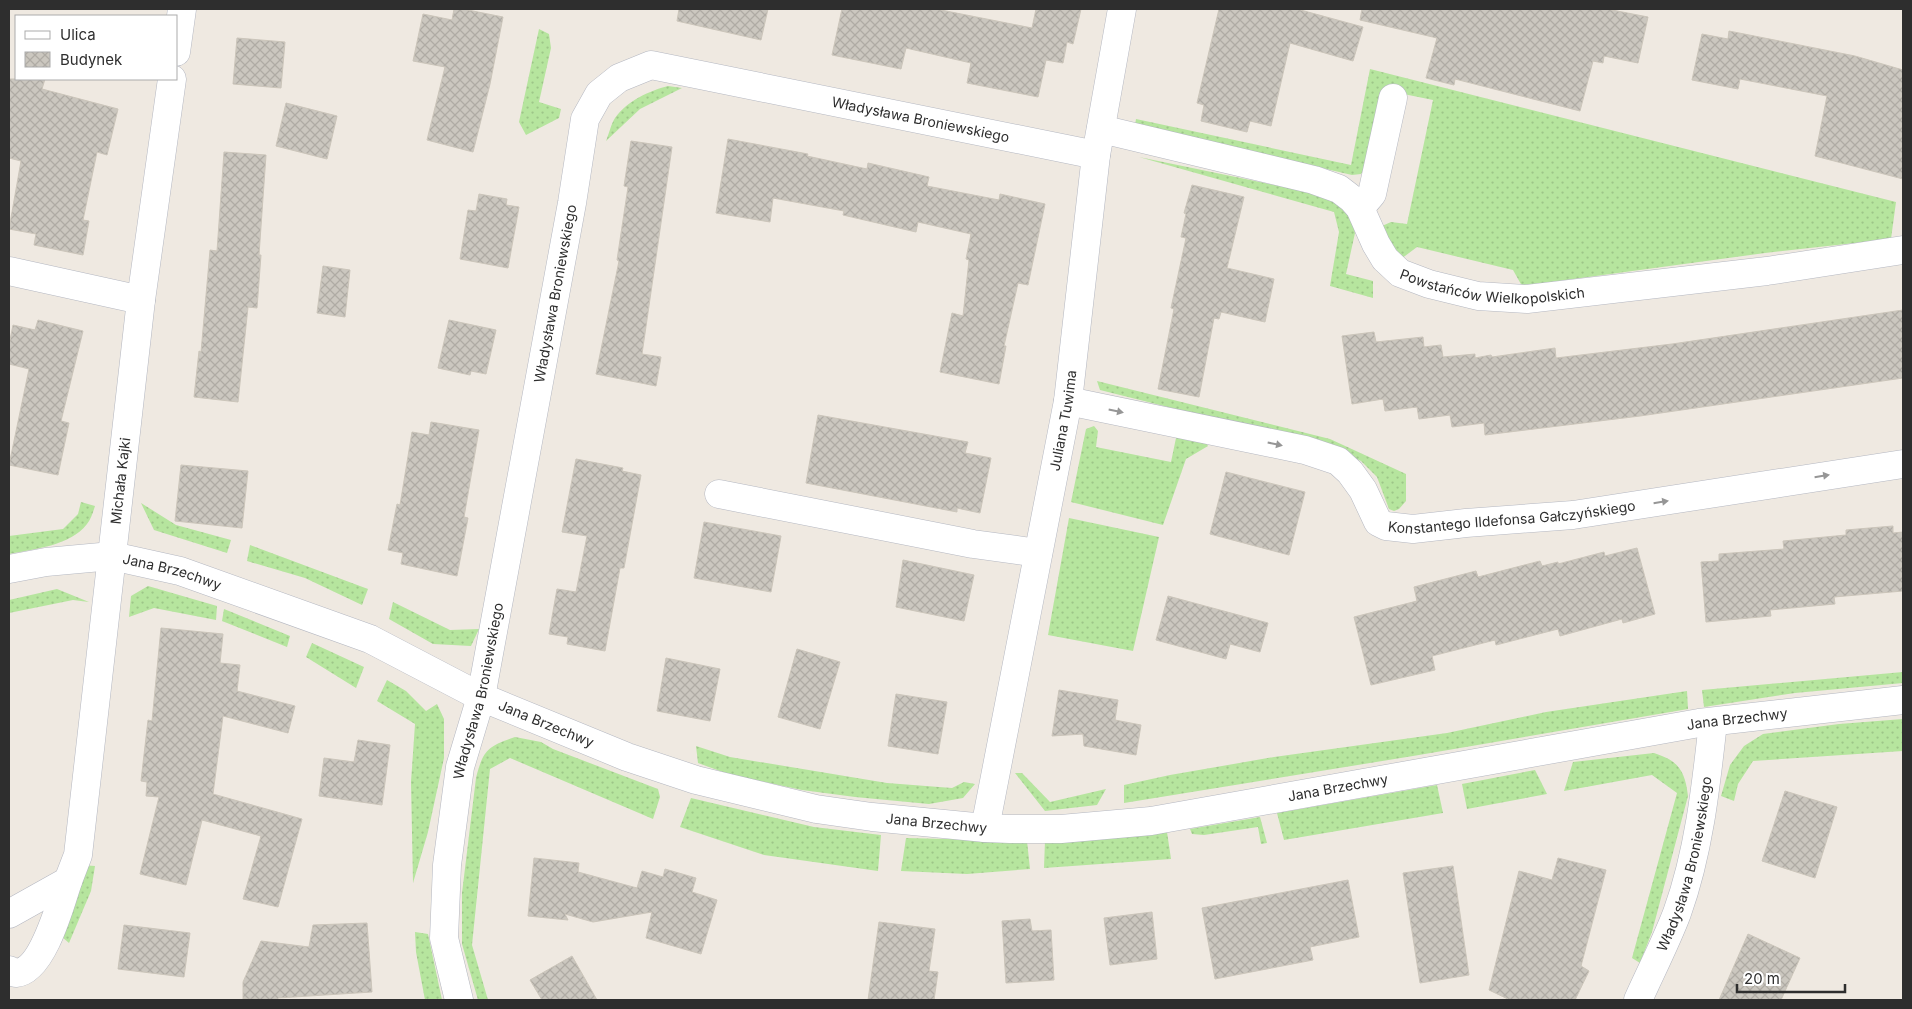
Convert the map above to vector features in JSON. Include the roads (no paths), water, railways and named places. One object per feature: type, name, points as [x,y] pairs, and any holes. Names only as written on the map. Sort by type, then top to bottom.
[{"type":"street","points":[[178,38],[182,9]]},
{"type":"street","name":"Juliana Tuwima","points":[[985,828],[1068,401],[1098,142],[1122,9]]},
{"type":"street","name":"Władysława Broniewskiego","points":[[459,1000],[444,938],[447,865],[460,767],[481,697],[572,203],[585,119],[598,94],[619,78],[651,65],[1098,142]]},
{"type":"street","name":"Michała Kajki","points":[[9,970],[16,973],[28,968],[40,955],[58,914],[78,855],[141,300],[172,80]]},
{"type":"street","points":[[1360,208],[1372,194],[1393,98]]},
{"type":"street","name":"Powstańców Wielkopolskich","points":[[1098,142],[1314,180],[1339,189],[1360,208],[1385,259],[1400,273],[1429,284],[1478,296],[1527,299],[1767,271],[1903,250]]},
{"type":"street","points":[[9,271],[141,300]]},
{"type":"street","name":"Konstantego Ildefonsa Gałczyńskiego","points":[[1068,401],[1305,450],[1338,461],[1350,472],[1363,490],[1378,522],[1386,526],[1413,529],[1573,515],[1903,464]]},
{"type":"street","points":[[718,494],[973,544],[1038,553]]},
{"type":"street","name":"Jana Brzechwy","points":[[9,569],[46,562],[112,556],[180,571],[370,639],[481,697],[627,757],[696,780],[816,809],[872,817],[985,828],[1061,829],[1151,822],[1356,783],[1714,722],[1903,700]]},
{"type":"street","name":"Władysława Broniewskiego","points":[[1638,1000],[1677,912],[1691,864],[1704,797],[1714,722]]},
{"type":"street","points":[[9,914],[68,881]]}]
